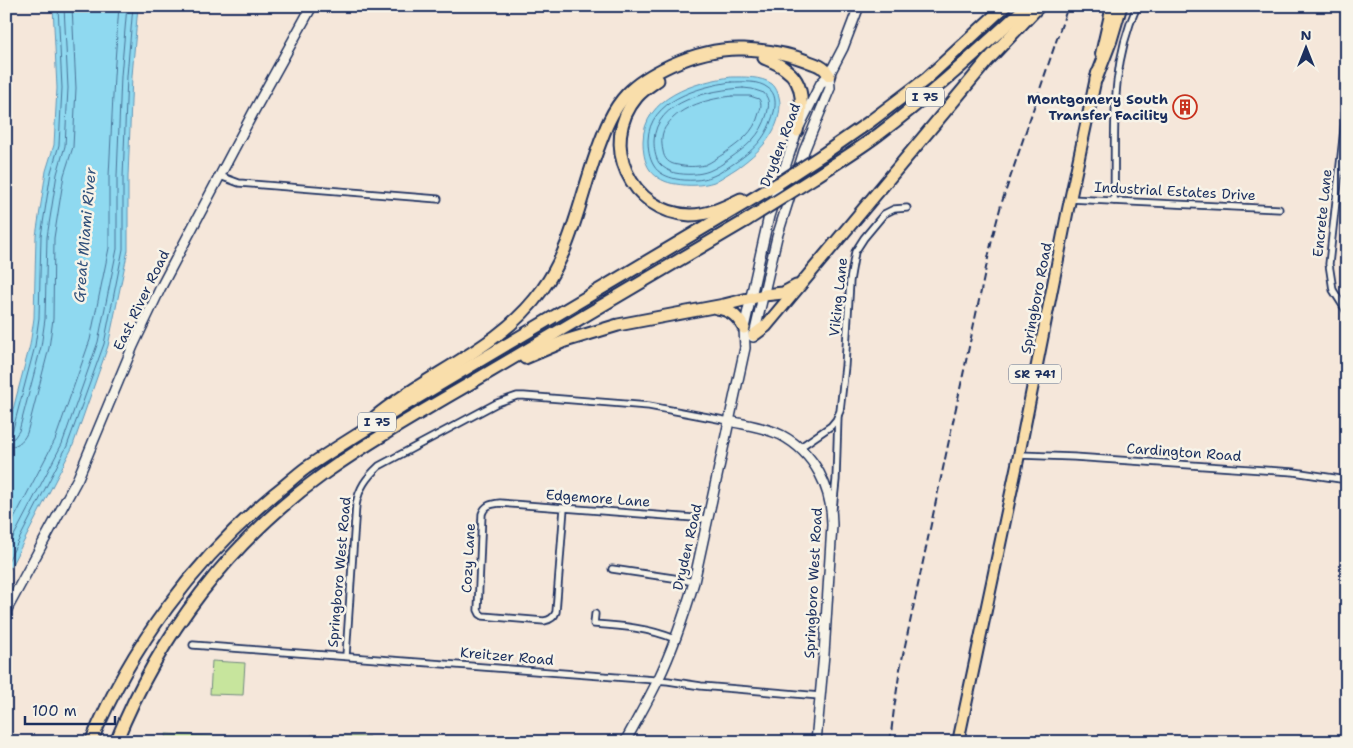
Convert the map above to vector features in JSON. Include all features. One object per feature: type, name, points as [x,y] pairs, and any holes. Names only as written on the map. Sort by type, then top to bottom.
[{"type":"highway","name":"I 75","points":[[90,742],[114,692],[141,646],[164,611],[197,569],[254,511],[305,469],[349,440],[754,196],[779,183],[822,155],[926,79],[1005,6]]},
{"type":"highway","name":"I 75","points":[[116,742],[140,689],[168,639],[202,591],[264,522],[298,494],[338,464],[388,432],[747,220],[878,135],[950,77],[1027,6]]},
{"type":"highway","points":[[754,335],[766,326],[988,61],[1039,6]]},
{"type":"highway","points":[[1096,79],[1111,40],[1121,6]]},
{"type":"highway","points":[[349,440],[393,402],[486,344],[512,324],[537,296],[552,274],[568,239],[611,114],[628,93],[658,71],[689,58],[740,49],[797,57],[821,67],[829,75]]},
{"type":"highway","points":[[754,196],[711,212],[691,215],[672,212],[648,200],[637,190],[626,172],[622,160],[619,145],[622,125],[629,108],[637,97],[664,76],[704,61],[748,56],[794,62],[818,73],[829,75]]},
{"type":"highway","points":[[764,58],[785,68],[800,87],[802,106],[798,131]]},
{"type":"highway","points":[[467,385],[543,350],[618,325],[764,295],[783,293],[792,289],[820,261]]},
{"type":"highway","points":[[705,308],[717,308],[731,312],[744,328]]},
{"type":"main road","name":"East River Road","points":[[6,611],[78,478],[142,326],[160,289],[312,6]]},
{"type":"main road","name":"Dryden Road","points":[[625,742],[658,680],[686,610],[694,582],[745,348],[744,328],[769,216],[798,131],[820,83],[829,75],[843,48],[859,6]]},
{"type":"main road","name":"Springboro Road","points":[[958,742],[1019,455],[1070,199],[1112,6]]},
{"type":"main road","name":"Dryden Road","points":[[745,348],[754,335],[777,237],[801,159],[830,88],[829,75]]},
{"type":"main road","name":"Springboro West Road","points":[[729,421],[757,427],[780,435],[799,448],[820,473],[829,494],[832,513],[824,654],[816,742]]},
{"type":"street","points":[[1114,201],[1117,78],[1126,34],[1137,6]]},
{"type":"street","name":"Encrete Lane","points":[[1346,83],[1345,120],[1329,264],[1333,290],[1347,312]]},
{"type":"street","points":[[220,176],[239,182],[438,199]]},
{"type":"street","name":"Industrial Estates Drive","points":[[1070,199],[1279,209]]},
{"type":"street","name":"Viking Lane","points":[[832,513],[836,480],[838,415],[845,366],[850,282],[855,252],[884,214],[894,209],[907,208]]},
{"type":"street","name":"Springboro West Road","points":[[346,656],[356,505],[364,482],[379,466],[497,403],[517,396],[649,406],[729,421]]},
{"type":"street","points":[[799,448],[832,426],[838,415]]},
{"type":"street","name":"Cardington Road","points":[[1019,455],[1074,456],[1285,471],[1347,480]]},
{"type":"street","name":"Edgemore Lane","points":[[487,506],[500,504],[707,519]]},
{"type":"street","name":"Cozy Lane","points":[[487,506],[482,514],[478,595],[479,612],[483,616],[544,621],[554,616],[556,612],[564,508]]},
{"type":"street","points":[[612,568],[694,582]]},
{"type":"street","points":[[595,614],[594,624],[641,629],[660,633],[675,639]]},
{"type":"street","name":"Kreitzer Road","points":[[193,645],[658,680],[701,686],[820,696]]},
{"type":"green space","points":[[212,661],[245,663],[243,695],[210,694]]},
{"type":"green space","points":[[166,734],[226,737],[226,742],[166,742]]},
{"type":"green space","points":[[311,735],[369,737],[368,742],[311,742]]},
{"type":"water","name":"Great Miami River","points":[[53,6],[138,6],[132,76],[128,177],[128,250],[108,346],[72,448],[6,576],[6,436],[30,345],[34,318],[36,236],[46,171],[54,145],[57,88]]},
{"type":"water","points":[[731,77],[752,77],[768,81],[775,88],[780,102],[779,114],[772,133],[760,149],[745,162],[714,182],[700,185],[681,185],[658,178],[650,170],[644,156],[643,141],[646,126],[652,113],[674,94],[702,83]]},
{"type":"railway","points":[[890,742],[900,669],[993,235],[1001,205],[1068,6]]},
{"type":"place","name":"Montgomery South Transfer Facility","points":[[1185,107]]}]
